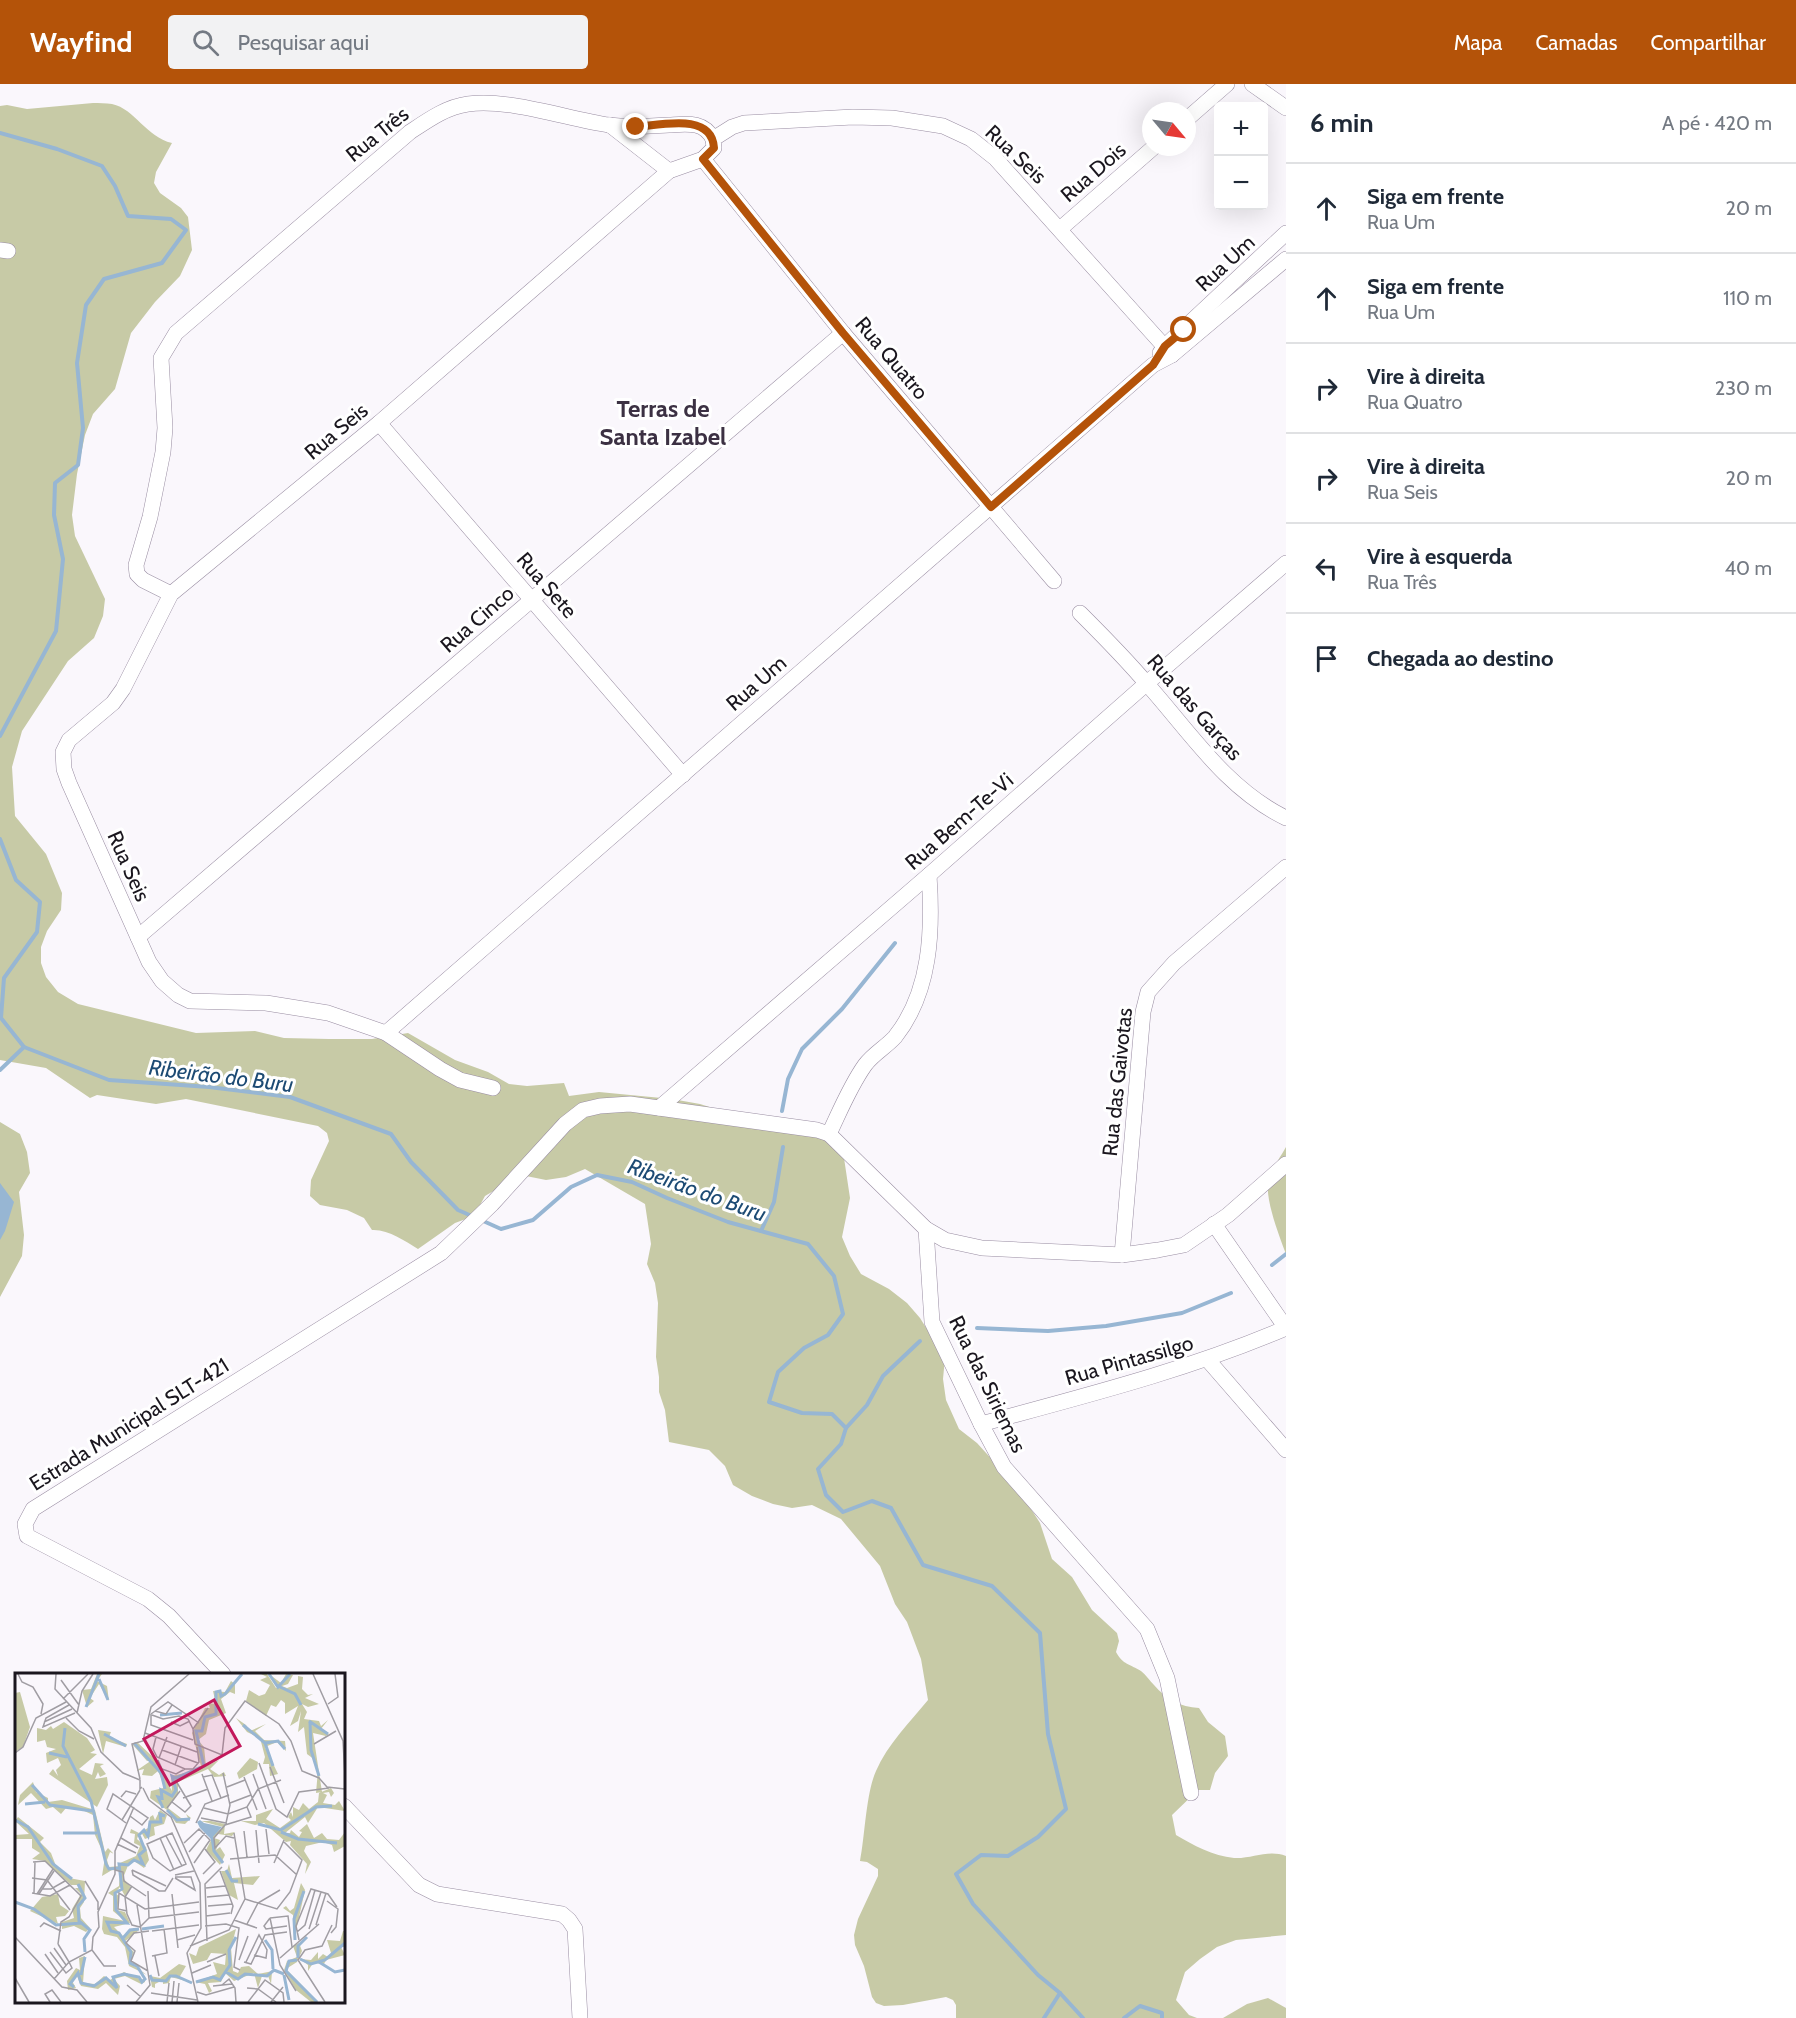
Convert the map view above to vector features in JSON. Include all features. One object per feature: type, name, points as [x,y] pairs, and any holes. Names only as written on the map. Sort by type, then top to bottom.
[{"type":"street","points":[[1196,111],[1227,84]]},
{"type":"street","points":[[1252,84],[1286,108]]},
{"type":"street","name":"Rua Três","points":[[171,594],[142,580],[137,574],[136,565],[150,517],[163,452],[165,428],[161,358],[176,333],[410,132],[439,113],[468,104],[501,104],[610,125],[636,127],[694,124],[710,132],[713,140]]},
{"type":"street","name":"Rua Seis","points":[[713,140],[732,127],[744,123],[873,117],[943,126],[971,139],[995,158],[1169,350]]},
{"type":"street","points":[[610,125],[669,171]]},
{"type":"street","points":[[703,159],[714,148],[713,140]]},
{"type":"street","name":"Rua Dois","points":[[1060,229],[1144,156]]},
{"type":"street","name":"Rua Seis","points":[[493,1088],[460,1080],[386,1033],[328,1013],[266,1004],[190,1001],[178,995],[162,981],[149,962],[69,783],[64,769],[63,752],[69,740],[113,703],[123,689],[171,594],[380,423],[669,171],[703,159]]},
{"type":"street","name":"Rua Quatro","points":[[703,159],[843,333],[1054,581]]},
{"type":"street","name":"Rua Um","points":[[386,1033],[1153,365],[1286,233]]},
{"type":"street","name":"Rua Um","points":[[1169,350],[1286,259]]},
{"type":"street","name":"Rua Cinco","points":[[138,937],[843,333]]},
{"type":"street","name":"Rua Sete","points":[[380,423],[682,775]]},
{"type":"street","name":"Rua Bem-Te-Vi","points":[[659,1108],[1286,563]]},
{"type":"street","name":"Rua das Garças","points":[[1080,613],[1147,683],[1235,784],[1255,801],[1286,818]]},
{"type":"street","name":"Rua das Gaivotas","points":[[1122,1255],[1143,1012],[1148,992],[1174,963],[1286,867]]},
{"type":"street","points":[[829,1134],[866,1064],[894,1037],[906,1020],[918,994],[926,970],[932,914],[929,875]]},
{"type":"street","name":"Estrada Municipal SLT-421","points":[[222,1673],[169,1616],[148,1599],[27,1536],[25,1524],[33,1509],[441,1253],[478,1218],[565,1124],[583,1110],[600,1106],[630,1104],[659,1108]]},
{"type":"street","points":[[659,1108],[817,1130],[829,1134],[926,1229],[945,1240],[982,1248],[1122,1255],[1184,1245],[1228,1215],[1286,1164]]},
{"type":"street","points":[[1214,1224],[1286,1328]]},
{"type":"street","name":"Rua das Siriemas","points":[[926,1229],[932,1322],[1004,1467],[1147,1629],[1167,1678],[1191,1793]]},
{"type":"street","name":"Rua Pintassilgo","points":[[981,1424],[1163,1374],[1244,1346],[1286,1328]]},
{"type":"street","points":[[1207,1359],[1286,1450]]},
{"type":"street","points":[[345,1807],[419,1885],[437,1893],[561,1914],[569,1920],[575,1929],[580,2018]]},
{"type":"green space","points":[[93,103],[120,107],[155,135],[172,143],[156,172],[154,183],[160,193],[181,208],[188,217],[192,250],[180,276],[155,302],[131,333],[115,389],[93,414],[85,435],[72,515],[75,536],[105,599],[103,616],[94,638],[68,661],[22,731],[12,767],[15,816],[46,854],[62,893],[61,910],[47,931],[41,947],[41,963],[46,977],[58,992],[78,1004],[196,1033],[255,1031],[284,1038],[372,1039],[408,1033],[455,1060],[488,1072],[509,1084],[527,1086],[564,1083],[569,1096],[599,1092],[672,1099],[700,1104],[741,1117],[815,1126],[844,1158],[850,1198],[842,1237],[850,1256],[861,1274],[889,1289],[907,1303],[920,1318],[945,1358],[943,1379],[946,1400],[959,1429],[977,1443],[1017,1487],[1040,1523],[1052,1559],[1072,1577],[1092,1610],[1117,1633],[1119,1641],[1116,1652],[1121,1659],[1141,1671],[1169,1698],[1186,1706],[1199,1708],[1208,1722],[1225,1736],[1228,1756],[1215,1773],[1210,1790],[1198,1790],[1172,1815],[1176,1835],[1189,1843],[1226,1857],[1241,1858],[1266,1854],[1286,1856],[1286,1935],[1236,1940],[1217,1947],[1185,1972],[1176,2000],[1189,2015],[1197,2018],[956,2018],[956,2005],[953,2000],[946,1997],[903,2005],[884,2006],[876,2003],[855,1945],[854,1935],[858,1919],[878,1876],[878,1869],[867,1862],[860,1861],[868,1803],[876,1771],[893,1743],[928,1700],[921,1659],[907,1622],[895,1604],[880,1566],[841,1519],[812,1505],[792,1508],[752,1496],[733,1485],[725,1466],[709,1450],[669,1442],[665,1410],[659,1392],[656,1357],[658,1303],[655,1283],[647,1264],[651,1244],[645,1204],[585,1169],[566,1177],[546,1180],[526,1176],[507,1183],[485,1196],[474,1216],[455,1223],[418,1249],[390,1233],[372,1230],[364,1218],[347,1210],[320,1205],[310,1196],[311,1180],[329,1141],[327,1133],[318,1126],[186,1099],[156,1104],[97,1095],[90,1098],[46,1068],[0,1060],[0,106],[27,109]]},
{"type":"green space","points":[[0,1122],[20,1134],[27,1152],[30,1173],[19,1192],[24,1235],[22,1256],[0,1297]]},
{"type":"green space","points":[[1286,1147],[1286,1254],[1269,1201],[1268,1185],[1270,1175]]},
{"type":"green space","points":[[1268,1998],[1286,2008],[1286,2018],[1223,2018],[1247,2004]]},
{"type":"water","points":[[0,1183],[14,1202],[0,1240]]},
{"type":"waterway","name":"Ribeirão do Buru","points":[[0,133],[57,149],[102,166],[115,186],[128,216],[171,219],[186,230],[162,263],[104,279],[86,305],[77,363],[83,428],[78,465],[55,483],[54,515],[63,559],[56,631],[0,736]]},
{"type":"waterway","name":"Ribeirão do Buru","points":[[0,839],[16,880],[40,902],[37,932],[4,978],[1,1018],[24,1047],[109,1080],[209,1087],[290,1097],[391,1134],[411,1162],[458,1210],[474,1217]]},
{"type":"waterway","points":[[782,1111],[788,1079],[802,1049],[842,1009],[895,943]]},
{"type":"waterway","points":[[0,1070],[24,1047]]},
{"type":"waterway","points":[[761,1231],[774,1202],[783,1147]]},
{"type":"waterway","name":"Ribeirão do Buru","points":[[481,1220],[501,1229],[533,1220],[571,1187],[597,1175],[632,1182],[728,1222],[808,1244],[834,1276],[843,1314],[828,1335],[804,1348],[778,1372],[769,1402],[802,1413],[832,1414],[846,1428],[841,1444],[818,1469],[826,1495],[843,1512],[872,1501],[891,1508],[923,1565],[992,1586],[1040,1633],[1048,1734],[1066,1809],[1038,1837],[1008,1856],[981,1855],[956,1874],[973,1904],[1038,1975],[1060,1993],[1083,2018]]},
{"type":"waterway","points":[[1272,1265],[1286,1254]]},
{"type":"waterway","points":[[977,1328],[1048,1331],[1106,1326],[1182,1313],[1231,1293]]},
{"type":"waterway","points":[[846,1428],[867,1405],[883,1376],[920,1341]]},
{"type":"waterway","points":[[1044,2018],[1060,1993]]},
{"type":"waterway","name":"Ribeirão do Buru","points":[[1124,2018],[1140,2006],[1162,2013],[1162,2018]]},
{"type":"district","name":"Terras de Santa Izabel","points":[[663,422]]},
{"type":"route","points":[[636,127],[694,124],[710,132],[714,148],[703,159],[843,333],[991,507],[1153,365],[1165,346],[1184,330]]}]
